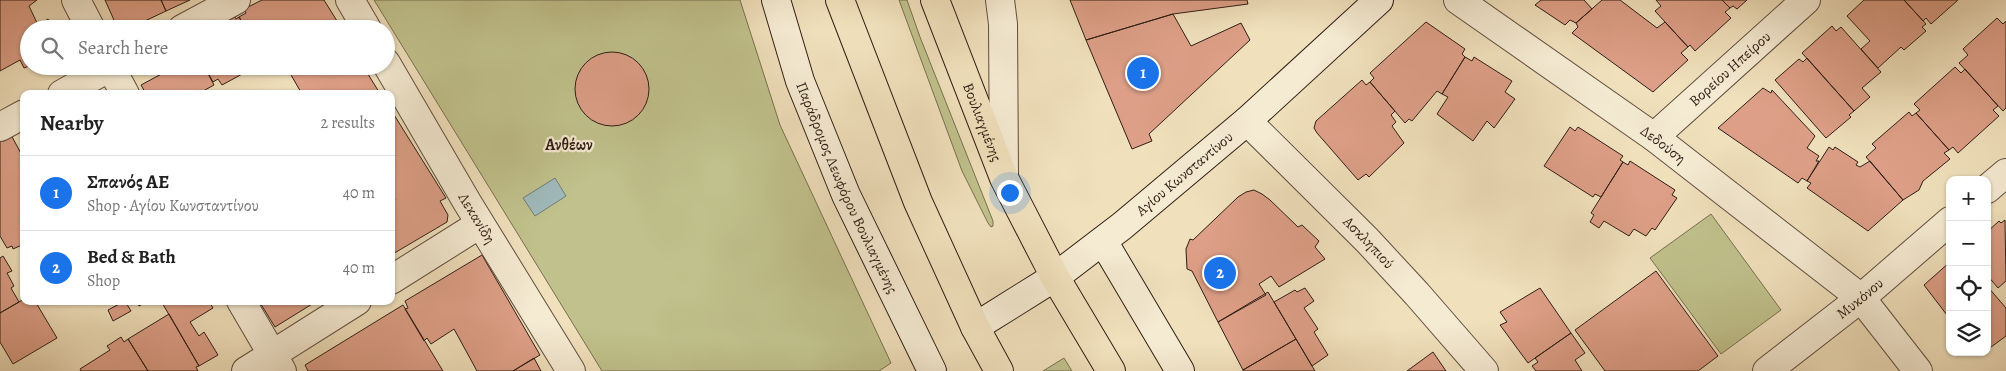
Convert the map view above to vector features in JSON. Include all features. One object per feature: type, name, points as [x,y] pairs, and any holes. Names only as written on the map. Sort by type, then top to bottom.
[{"type":"main road","points":[[840,0],[902,165],[975,327],[999,371]]},
{"type":"main road","name":"Βουλιαγμένης","points":[[935,0],[1004,178],[1055,277],[1112,371]]},
{"type":"street","points":[[76,0],[86,20]]},
{"type":"street","points":[[199,20],[236,0]]},
{"type":"street","points":[[350,0],[362,20]]},
{"type":"street","name":"Παράδρομος Λεωφόρου Βουλιαγμένης","points":[[776,0],[800,81],[846,196],[930,370]]},
{"type":"street","points":[[1000,0],[1003,24],[1004,178]]},
{"type":"street","name":"Αγίου Κωνσταντίνου","points":[[975,327],[1055,277],[1103,241],[1247,121],[1379,0]]},
{"type":"street","name":"Δεδούση","points":[[1458,0],[1654,137],[1861,298],[1918,371]]},
{"type":"street","name":"Βορείου Ηπείρου","points":[[1654,137],[1806,0]]},
{"type":"street","points":[[69,90],[96,75]]},
{"type":"street","points":[[115,75],[123,90]]},
{"type":"street","name":"Λεκανίδη","points":[[394,75],[480,224],[571,371]]},
{"type":"street","points":[[0,127],[20,116]]},
{"type":"street","name":"Ασκληπιού","points":[[1247,121],[1367,240],[1484,371]]},
{"type":"street","points":[[1991,186],[2006,173]]},
{"type":"street","points":[[395,277],[480,224]]},
{"type":"street","name":"Μυκόνου","points":[[1767,371],[1861,298],[1946,224]]},
{"type":"street","points":[[1103,241],[1180,371]]},
{"type":"street","points":[[243,305],[276,363]]},
{"type":"street","points":[[246,371],[276,363],[352,305]]},
{"type":"green space","points":[[374,0],[740,0],[780,125],[891,363],[879,371],[602,371],[395,34],[395,20],[386,20]]},
{"type":"green space","points":[[899,0],[907,0],[993,221],[993,226],[991,227],[962,171]]},
{"type":"green space","points":[[1711,214],[1781,310],[1721,354],[1650,258]]},
{"type":"green space","points":[[1064,358],[1072,371],[1043,371]]},
{"type":"water","points":[[555,178],[566,196],[535,216],[523,198]]},
{"type":"building","points":[[0,0],[37,0],[29,6],[36,20],[20,20],[20,60],[0,71]]},
{"type":"building","points":[[105,0],[161,0],[166,11],[147,20],[114,20]]},
{"type":"building","points":[[161,0],[190,0],[166,11]]},
{"type":"building","points":[[262,0],[324,0],[336,20],[241,20],[239,17],[246,13],[244,9]]},
{"type":"building","points":[[1070,0],[1247,0],[1248,4],[1173,14],[1086,40]]},
{"type":"building","points":[[1541,0],[1584,0],[1592,9],[1576,23],[1570,20],[1565,25],[1535,5]]},
{"type":"building","points":[[1602,0],[1620,0],[1657,28],[1665,22],[1688,47],[1681,53],[1688,60],[1653,92],[1572,33],[1578,27],[1576,23]]},
{"type":"building","points":[[1656,0],[1722,0],[1730,8],[1725,12],[1731,18],[1695,51],[1690,45],[1688,47],[1655,11],[1661,6]]},
{"type":"building","points":[[1722,0],[1747,0],[1737,9],[1733,6],[1730,8]]},
{"type":"building","points":[[1864,0],[1904,0],[1926,24],[1922,27],[1926,31],[1904,50],[1901,47],[1878,68],[1861,49],[1870,41],[1847,16]]},
{"type":"building","points":[[1904,0],[1958,0],[1931,24],[1926,18],[1923,21]]},
{"type":"building","points":[[1173,14],[1191,46],[1241,23],[1250,40],[1149,134],[1152,141],[1132,149],[1086,40]]},
{"type":"building","points":[[234,15],[236,19],[239,17],[241,20],[225,20]]},
{"type":"building","points":[[1997,18],[2003,24],[2006,21],[2006,108],[2003,111],[1959,63],[1968,55],[1963,49]]},
{"type":"building","points":[[1426,22],[1465,49],[1462,54],[1465,57],[1442,94],[1437,91],[1412,121],[1409,119],[1405,123],[1370,82],[1374,78],[1370,73]]},
{"type":"building","points":[[1832,26],[1836,31],[1841,27],[1881,72],[1862,88],[1870,97],[1854,111],[1802,53]]},
{"type":"building","points":[[605,52],[619,52],[633,58],[643,68],[649,82],[647,103],[633,120],[619,126],[605,126],[591,120],[581,110],[575,96],[575,82],[581,68],[591,58]]},
{"type":"building","points":[[1465,57],[1472,61],[1474,57],[1512,81],[1505,92],[1515,99],[1494,128],[1487,121],[1473,141],[1437,114],[1448,97],[1442,94]]},
{"type":"building","points":[[1807,58],[1854,111],[1849,115],[1851,117],[1826,138],[1775,80],[1799,59],[1803,62]]},
{"type":"building","points":[[1955,67],[1961,73],[1965,69],[1998,106],[1993,110],[1999,116],[1958,153],[1953,147],[1949,150],[1916,113],[1920,110],[1914,104]]},
{"type":"building","points":[[160,75],[209,75],[214,85],[205,90],[144,90],[141,85]]},
{"type":"building","points":[[209,75],[240,75],[222,85],[218,79],[213,82]]},
{"type":"building","points":[[291,75],[369,75],[378,90],[300,90]]},
{"type":"building","points":[[1362,80],[1366,85],[1370,82],[1395,111],[1391,115],[1396,122],[1392,126],[1404,143],[1369,177],[1366,174],[1358,180],[1314,128],[1316,121]]},
{"type":"building","points":[[1763,88],[1771,93],[1772,90],[1815,136],[1807,148],[1819,156],[1816,161],[1819,161],[1807,181],[1802,178],[1798,183],[1718,128]]},
{"type":"building","points":[[1909,112],[1912,116],[1916,113],[1949,150],[1944,153],[1950,159],[1923,181],[1919,190],[1903,200],[1866,157],[1876,148],[1872,144]]},
{"type":"building","points":[[395,116],[446,198],[440,201],[448,215],[447,222],[395,253]]},
{"type":"building","points":[[1570,127],[1575,131],[1578,127],[1623,156],[1620,160],[1623,162],[1601,197],[1595,194],[1593,197],[1544,166]]},
{"type":"building","points":[[0,131],[10,133],[20,152],[20,246],[13,249],[12,246],[7,248],[0,236]]},
{"type":"building","points":[[1829,147],[1833,150],[1835,147],[1858,162],[1856,165],[1860,167],[1870,161],[1903,200],[1868,231],[1807,188],[1811,183],[1807,181]]},
{"type":"building","points":[[1630,161],[1675,190],[1672,195],[1677,198],[1655,230],[1652,228],[1646,236],[1634,229],[1629,236],[1604,221],[1599,228],[1590,222],[1594,215],[1591,213],[1623,162],[1628,165]]},
{"type":"building","points":[[1254,190],[1270,200],[1298,227],[1302,225],[1319,241],[1315,247],[1325,259],[1279,287],[1271,276],[1259,284],[1266,295],[1218,322],[1192,271],[1187,269],[1186,249],[1190,239],[1193,240],[1238,197]]},
{"type":"building","points":[[2005,220],[2006,281],[1998,288],[1991,280],[1991,228],[1999,221],[2001,223]]},
{"type":"building","points":[[482,255],[540,355],[513,371],[477,371],[454,329],[431,344],[427,338],[424,341],[405,309],[408,308],[405,301]]},
{"type":"building","points":[[3,256],[12,271],[7,273],[14,286],[11,288],[19,302],[0,313],[0,258]]},
{"type":"building","points":[[1946,266],[1946,314],[1924,285]]},
{"type":"building","points":[[1656,271],[1718,356],[1698,371],[1605,371],[1575,330]]},
{"type":"building","points":[[1305,288],[1314,301],[1304,308],[1318,329],[1314,332],[1328,355],[1312,366],[1274,302],[1295,290],[1297,292]]},
{"type":"building","points":[[1540,288],[1571,333],[1528,363],[1500,325],[1507,322],[1500,312]]},
{"type":"building","points":[[1991,291],[2006,308],[2006,336],[1991,347]]},
{"type":"building","points":[[1268,292],[1296,339],[1243,370],[1218,322]]},
{"type":"building","points":[[20,301],[20,305],[37,305],[57,338],[13,364],[0,342],[0,313]]},
{"type":"building","points":[[117,305],[127,305],[131,311],[113,321],[108,310]]},
{"type":"building","points":[[163,305],[211,305],[213,308],[190,322],[199,336],[204,332],[218,355],[199,366]]},
{"type":"building","points":[[261,305],[311,305],[275,327]]},
{"type":"building","points":[[403,305],[443,371],[308,371],[305,365]]},
{"type":"building","points":[[169,314],[199,366],[196,367],[198,371],[148,371],[128,339]]},
{"type":"building","points":[[1571,333],[1585,353],[1575,360],[1582,371],[1536,371],[1532,366],[1538,362],[1535,358]]},
{"type":"building","points":[[121,337],[124,342],[128,339],[148,371],[81,371],[80,369],[110,350],[107,346]]},
{"type":"building","points":[[1296,339],[1315,371],[1243,371],[1243,370]]},
{"type":"building","points":[[1433,352],[1446,371],[1407,371]]},
{"type":"building","points":[[534,358],[541,371],[513,371]]},
{"type":"place","name":"Σπανός ΑΕ","points":[[1143,73]]},
{"type":"place","name":"Bed & Bath","points":[[1220,273]]},
{"type":"district","name":"Ανθέων","points":[[569,144]]}]
